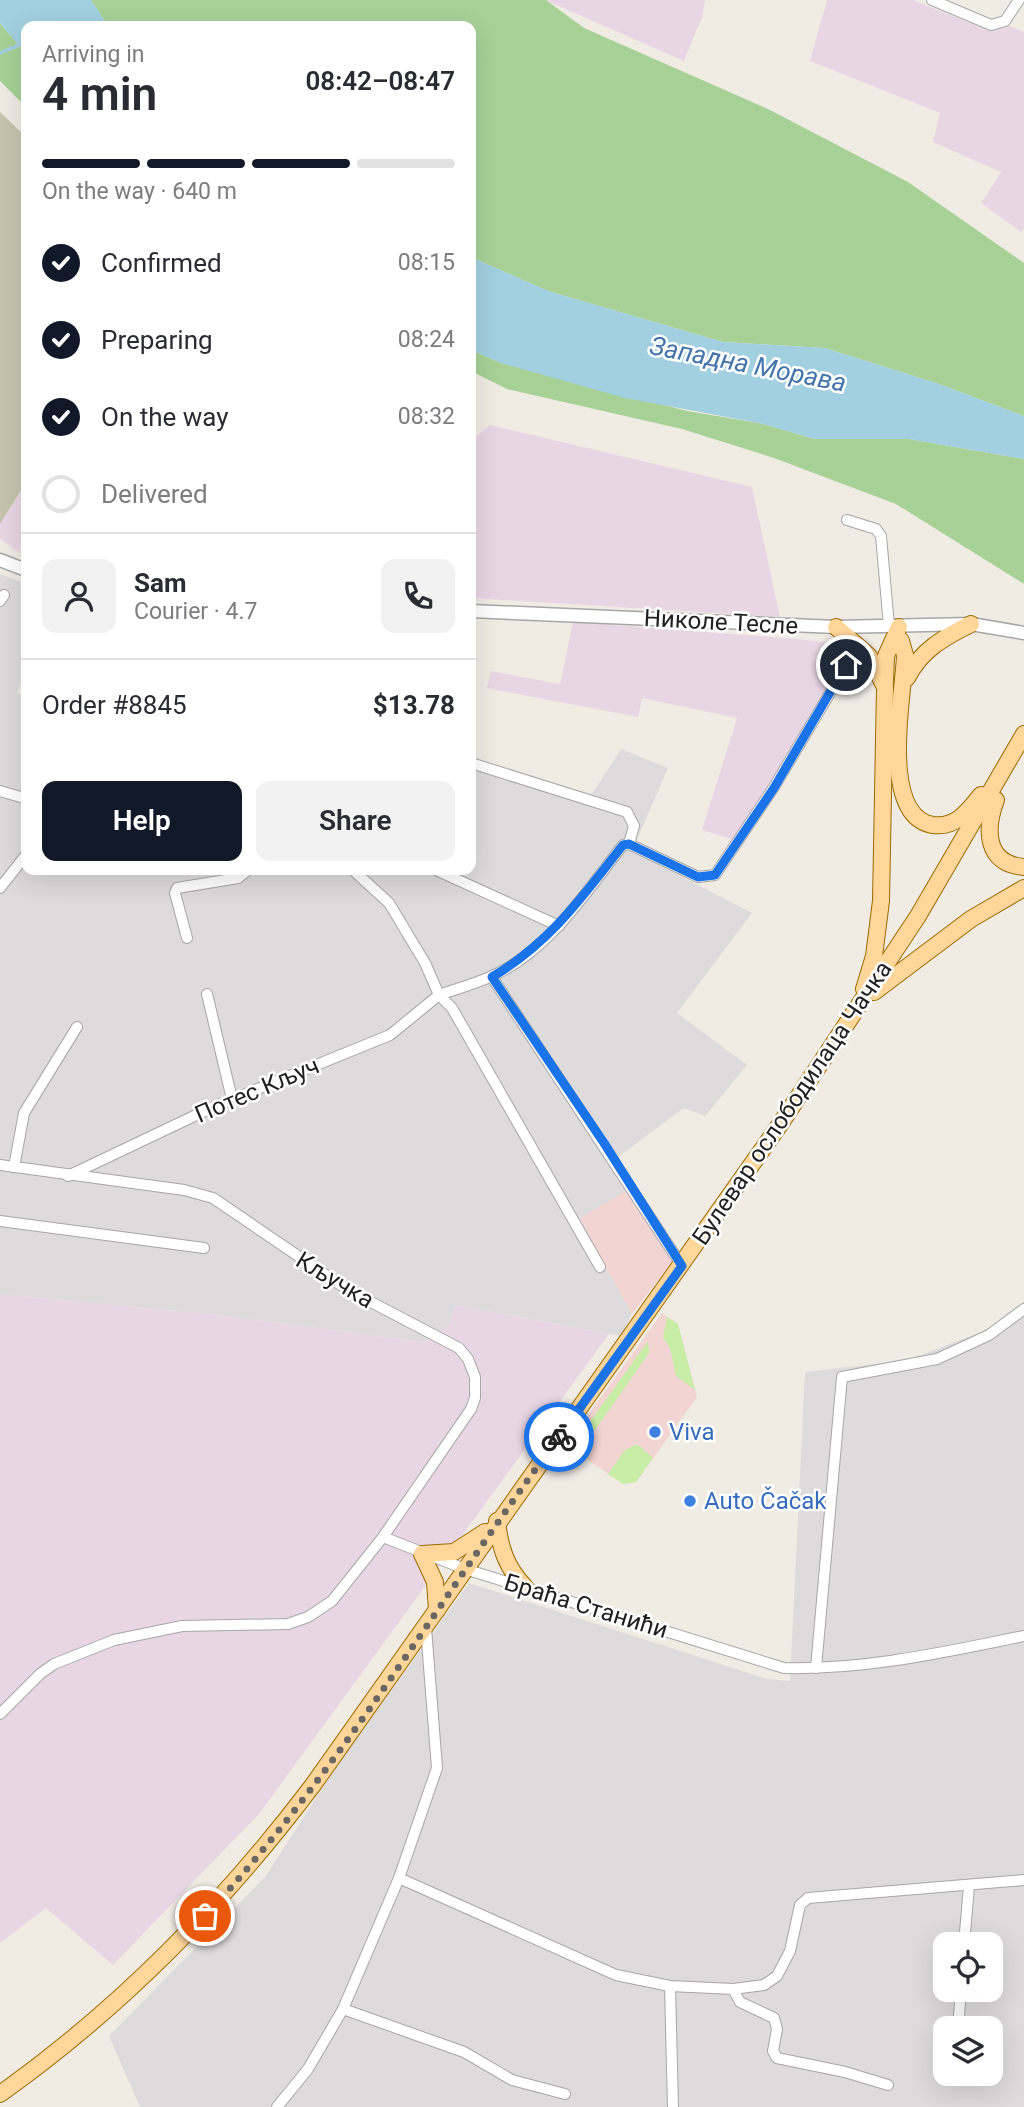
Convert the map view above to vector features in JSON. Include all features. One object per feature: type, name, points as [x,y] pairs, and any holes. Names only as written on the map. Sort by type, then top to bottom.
[{"type":"main road","points":[[904,684],[922,654],[947,636],[971,624]]},
{"type":"main road","points":[[836,627],[873,662],[885,687]]},
{"type":"main road","points":[[895,629],[905,655],[898,780],[904,799],[914,815],[935,825],[956,821],[998,780]]},
{"type":"main road","points":[[863,999],[874,956],[881,901],[886,656],[895,629]]},
{"type":"main road","name":"Булевар ослободилаца Чачка","points":[[0,2094],[87,2029],[144,1977],[215,1904],[282,1826],[426,1628],[497,1521],[682,1266],[918,916],[1024,734]]},
{"type":"main road","points":[[998,780],[997,796],[988,824],[989,839],[1001,859],[1024,866]]},
{"type":"main road","points":[[863,999],[971,919],[1024,888]]},
{"type":"main road","points":[[437,1610],[435,1582],[422,1554],[454,1552],[497,1521],[501,1549],[508,1567],[525,1587]]},
{"type":"street","points":[[932,0],[991,25],[1005,21],[1019,0]]},
{"type":"street","points":[[847,520],[876,529],[881,536],[895,629]]},
{"type":"street","points":[[0,560],[21,568]]},
{"type":"street","name":"Николе Тесле","points":[[476,611],[895,629],[971,624],[1018,631]]},
{"type":"street","points":[[476,765],[626,812],[634,826],[629,844],[698,877],[715,875],[774,788],[858,646]]},
{"type":"street","points":[[0,791],[21,797]]},
{"type":"street","name":"Потес Кључ","points":[[68,1176],[232,1099],[390,1035],[439,995],[492,977],[519,961],[559,926],[623,845],[629,844]]},
{"type":"street","points":[[0,888],[21,861]]},
{"type":"street","points":[[187,938],[175,893],[177,888],[238,878],[242,875]]},
{"type":"street","points":[[358,875],[388,903],[425,963],[439,995],[452,1008],[600,1267]]},
{"type":"street","points":[[447,875],[559,926]]},
{"type":"street","points":[[492,977],[604,1143],[682,1266]]},
{"type":"street","points":[[207,994],[232,1099]]},
{"type":"street","points":[[13,1167],[24,1112],[77,1027]]},
{"type":"street","name":"Кључка","points":[[0,1165],[184,1190],[213,1198],[320,1272],[371,1303],[440,1336],[468,1359],[475,1390],[471,1409],[383,1538]]},
{"type":"street","points":[[0,1221],[204,1248]]},
{"type":"street","points":[[816,1668],[842,1377],[937,1359],[989,1335],[1024,1309]]},
{"type":"street","points":[[0,1714],[40,1674],[54,1664],[114,1640],[182,1626],[288,1624],[308,1617],[332,1601],[383,1538]]},
{"type":"street","name":"Браћа Станићи","points":[[383,1538],[465,1569],[784,1668],[897,1661],[1024,1636]]},
{"type":"street","points":[[277,2107],[308,2069],[343,2009],[399,1878],[437,1768],[426,1628]]},
{"type":"street","points":[[399,1878],[616,1975],[670,1986],[733,1989],[764,1984],[777,1976],[790,1951],[800,1905],[808,1898],[1024,1880]]},
{"type":"street","points":[[965,1932],[969,1886]]},
{"type":"street","points":[[670,1986],[673,2107]]},
{"type":"street","points":[[733,1989],[740,2002],[774,2018],[777,2029],[772,2051],[777,2058],[845,2071],[888,2085]]},
{"type":"street","points":[[343,2009],[464,2052],[512,2080],[565,2095]]},
{"type":"shaded area","points":[[545,0],[705,0],[702,17],[684,61]]},
{"type":"shaded area","points":[[827,0],[913,0],[982,28],[999,22],[1024,32],[1024,229],[1021,232],[981,203],[1001,172],[933,142],[940,113],[810,61]]},
{"type":"shaded area","points":[[0,112],[21,132],[21,490],[0,524]]},
{"type":"shaded area","points":[[490,425],[752,487],[780,617],[476,598],[476,437]]},
{"type":"shaded area","points":[[21,490],[21,554],[0,539],[0,524]]},
{"type":"shaded area","points":[[0,574],[21,582],[21,682],[17,693],[21,695],[21,875],[476,875],[476,765],[592,794],[621,749],[668,768],[632,851],[752,913],[677,1013],[747,1065],[705,1116],[684,1108],[618,1157],[634,1188],[579,1219],[632,1314],[621,1336],[456,1305],[448,1327],[425,1342],[209,1314],[0,1294]]},
{"type":"shaded area","points":[[573,622],[858,646],[738,841],[702,830],[737,718],[642,698],[638,717],[487,688],[491,671],[560,684]]},
{"type":"shaded area","points":[[630,1188],[675,1258],[632,1314],[579,1219]]},
{"type":"shaded area","points":[[0,1294],[209,1314],[425,1342],[448,1327],[456,1305],[609,1334],[259,1814],[113,1965],[46,1908],[0,1943]]},
{"type":"shaded area","points":[[1024,1301],[1024,2107],[140,2107],[109,2036],[265,1877],[340,1761],[469,1583],[767,1679],[790,1681],[805,1372],[908,1360],[986,1330]]},
{"type":"shaded area","points":[[662,1313],[678,1324],[697,1397],[636,1482],[623,1484],[566,1445]]},
{"type":"green space","points":[[91,0],[546,0],[584,28],[770,110],[908,182],[1024,263],[1024,416],[939,384],[825,348],[723,342],[548,291],[476,259],[476,21],[105,21]]},
{"type":"green space","points":[[0,23],[21,48],[21,102],[0,81]]},
{"type":"green space","points":[[476,352],[501,363],[687,411],[759,423],[815,439],[909,439],[1024,459],[1024,584],[896,504],[774,458],[682,429],[507,389],[476,374]]},
{"type":"green space","points":[[667,1317],[678,1324],[695,1390],[676,1376],[670,1348],[663,1338]]},
{"type":"green space","points":[[648,1341],[649,1353],[595,1430],[582,1433]]},
{"type":"green space","points":[[637,1444],[653,1458],[636,1482],[623,1484],[608,1474],[625,1450]]},
{"type":"water","points":[[0,0],[91,0],[105,21],[21,21],[21,48],[0,23]]},
{"type":"water","name":"Западна Морава","points":[[476,259],[548,291],[723,342],[825,348],[939,384],[1024,416],[1024,459],[909,439],[815,439],[759,423],[625,398],[501,363],[476,352]]},
{"type":"waterway","points":[[0,53],[21,44]]},
{"type":"way so far","points":[[205,1916],[282,1826],[339,1751],[503,1513],[559,1437]]},
{"type":"place","name":"Viva","points":[[655,1432]]},
{"type":"place","name":"Auto Čačak","points":[[690,1501]]},
{"type":"route","points":[[559,1437],[682,1266],[604,1143],[492,977],[519,961],[559,926],[623,845],[629,844],[698,877],[715,875],[774,788],[846,665]]}]
